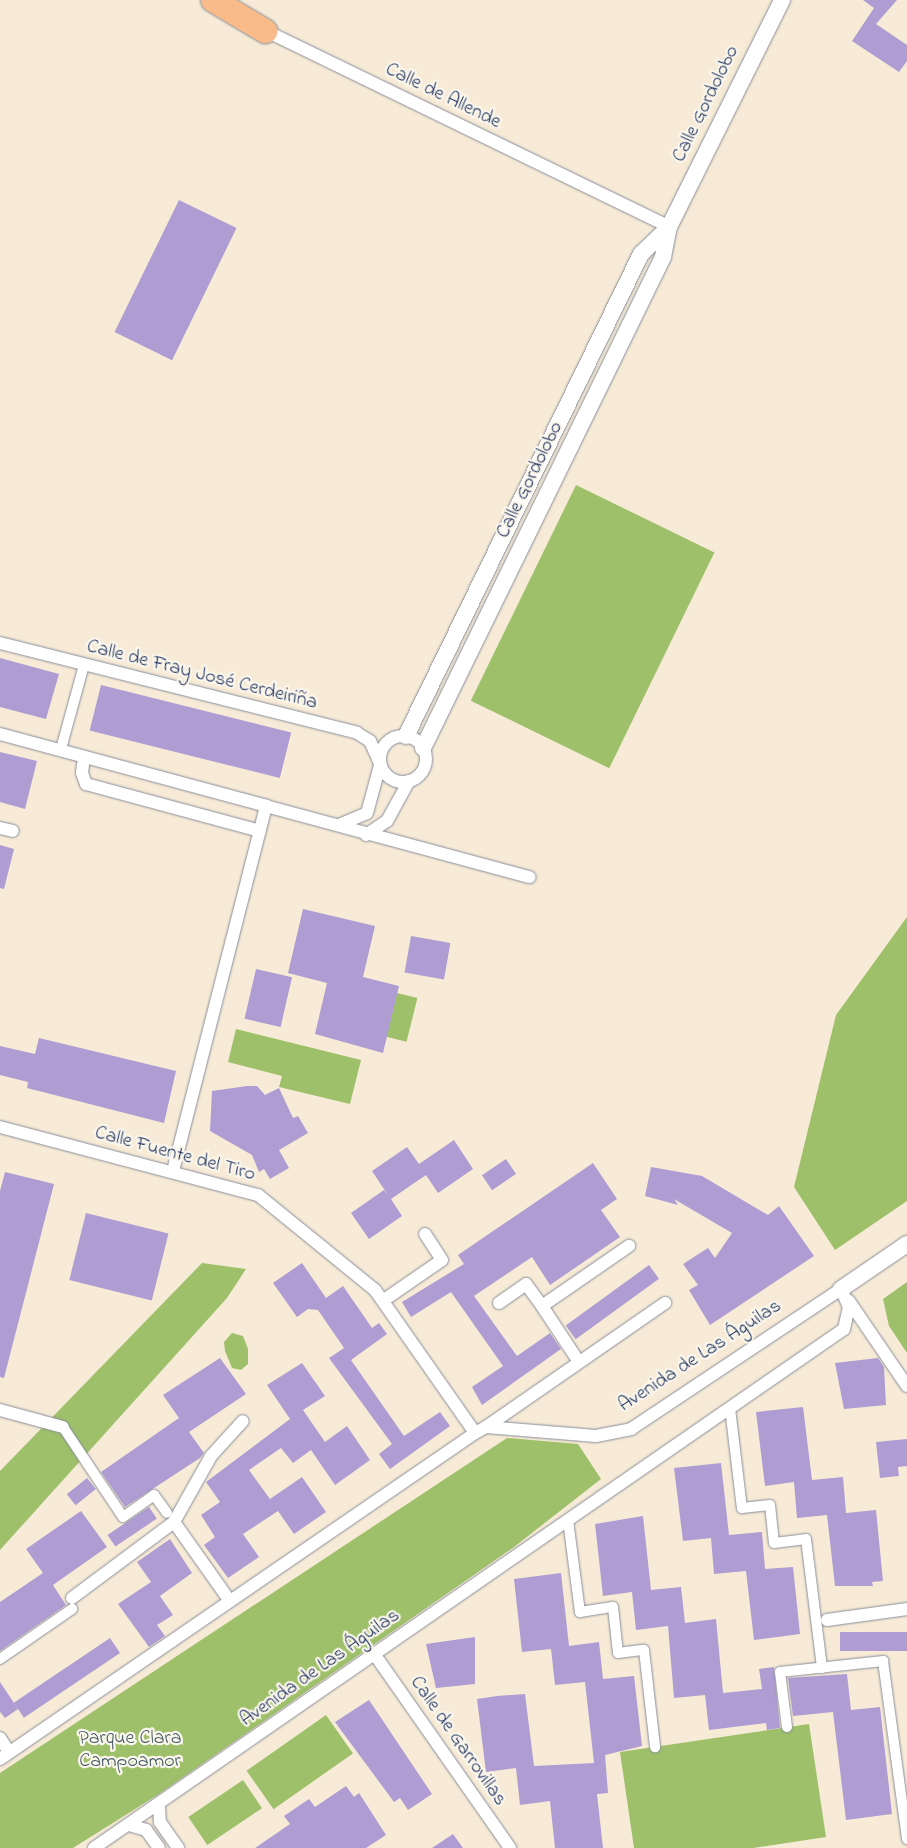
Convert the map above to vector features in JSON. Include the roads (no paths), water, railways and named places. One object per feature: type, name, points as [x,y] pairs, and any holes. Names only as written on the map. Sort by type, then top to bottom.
[{"type":"highway","points":[[213,0],[265,31]]},
{"type":"street","name":"Calle de Allende","points":[[200,0],[669,228]]},
{"type":"street","name":"Calle Gordolobo","points":[[423,748],[663,257],[669,228],[782,0]]},
{"type":"street","name":"Calle Gordolobo","points":[[406,736],[641,254],[669,228]]},
{"type":"street","name":"Calle de Fray José Cerdeiriña","points":[[0,644],[357,733],[370,741],[380,764]]},
{"type":"street","points":[[61,749],[84,665]]},
{"type":"street","points":[[0,734],[61,749],[84,758],[266,806],[332,826],[530,877]]},
{"type":"street","points":[[332,826],[349,824],[367,813],[386,743],[406,736],[423,748],[424,768],[409,781],[387,821],[366,835]]},
{"type":"street","points":[[84,758],[82,774],[86,784],[260,831]]},
{"type":"street","points":[[380,764],[394,780],[409,781]]},
{"type":"street","points":[[173,1171],[266,806]]},
{"type":"street","points":[[0,828],[13,831]]},
{"type":"street","name":"Calle Fuente del Tiro","points":[[0,1128],[258,1194],[340,1259],[384,1300],[480,1430]]},
{"type":"street","points":[[384,1300],[442,1260],[425,1234]]},
{"type":"street","name":"Avenida de Las Águilas","points":[[480,1430],[590,1436],[631,1429],[843,1292],[907,1244]]},
{"type":"street","points":[[542,1306],[629,1246]]},
{"type":"street","points":[[498,1303],[526,1284],[580,1362]]},
{"type":"street","points":[[843,1292],[907,1386]]},
{"type":"street","name":"Avenida de Las Águilas","points":[[94,1848],[375,1656],[844,1329],[849,1321],[843,1292]]},
{"type":"street","points":[[0,1738],[4,1755],[665,1303]]},
{"type":"street","points":[[730,1408],[742,1508],[770,1505],[774,1543],[806,1540],[822,1668]]},
{"type":"street","points":[[0,1410],[63,1427],[123,1517],[154,1495],[230,1601]]},
{"type":"street","points":[[0,1659],[72,1604],[171,1517],[211,1456],[243,1421]]},
{"type":"street","points":[[568,1520],[580,1612],[613,1607],[618,1653],[644,1650],[655,1746]]},
{"type":"street","points":[[827,1620],[907,1609]]},
{"type":"street","name":"Calle de Garrovillas","points":[[375,1656],[510,1848]]},
{"type":"street","points":[[787,1727],[780,1672],[883,1661],[907,1839]]},
{"type":"street","points":[[159,1805],[158,1818],[178,1848]]},
{"type":"street","points":[[129,1825],[146,1830],[159,1848]]},
{"type":"park label","name":"Parque Clara Campoamor","points":[[130,1750]]}]
